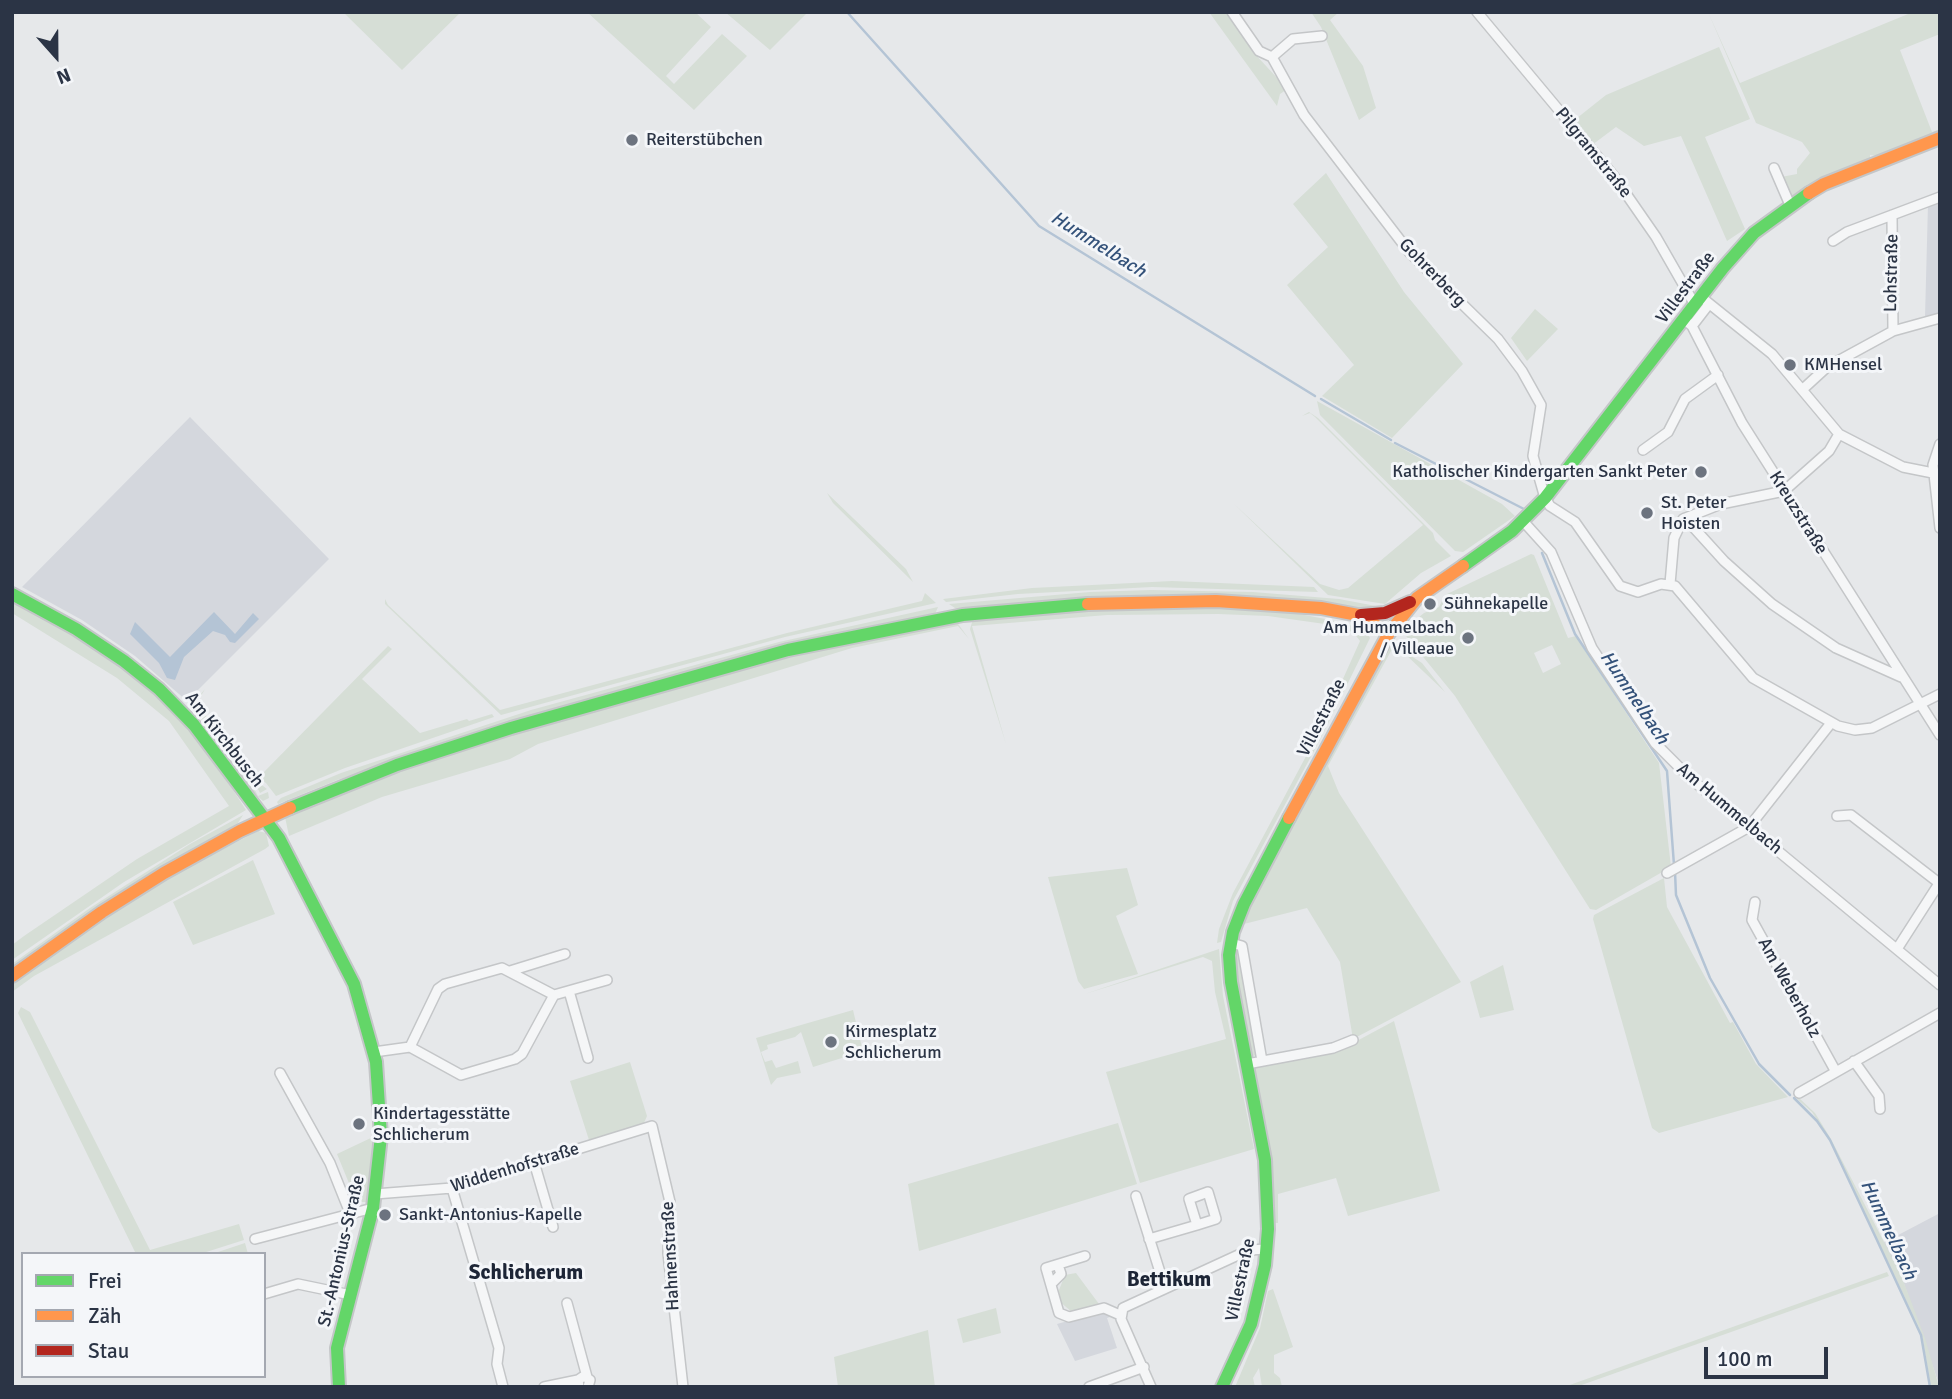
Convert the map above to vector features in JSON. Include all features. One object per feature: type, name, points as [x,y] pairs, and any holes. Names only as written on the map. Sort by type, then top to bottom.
[{"type":"main road","name":"Villestraße","points":[[1222,1387],[1251,1324],[1267,1249],[1267,1172],[1231,982],[1231,943],[1244,904],[1388,633],[1417,598],[1524,521],[1688,323],[1754,233],[1790,205],[1845,175],[1940,138]]},
{"type":"main road","name":"Am Kirchbusch","points":[[12,594],[104,647],[159,689],[203,736],[264,819]]},
{"type":"main road","points":[[12,976],[133,892],[264,819],[372,774],[511,728],[756,658],[904,624],[1019,608],[1138,600],[1264,603],[1358,615],[1385,613],[1417,598]]},
{"type":"main road","points":[[1358,615],[1388,633]]},
{"type":"main road","name":"St.-Antonius-Straße","points":[[264,819],[283,846],[349,972],[374,1052],[382,1124],[374,1201],[336,1356],[339,1387]]},
{"type":"street","name":"Gohrerberg","points":[[1232,12],[1259,51],[1272,57],[1304,114],[1410,253],[1497,339],[1532,387],[1542,408],[1533,456],[1545,498]]},
{"type":"street","name":"Pilgramstraße","points":[[1476,12],[1613,175],[1701,302]]},
{"type":"street","points":[[1272,57],[1293,39],[1322,36]]},
{"type":"street","points":[[1774,168],[1790,205]]},
{"type":"street","name":"Lohstraße","points":[[1833,241],[1940,197]]},
{"type":"street","name":"Lohstraße","points":[[1892,215],[1893,331]]},
{"type":"street","points":[[1701,302],[1772,354],[1839,434],[1903,467],[1933,473]]},
{"type":"street","points":[[1803,389],[1827,367],[1893,331],[1940,318]]},
{"type":"street","name":"Kreuzstraße","points":[[1688,323],[1742,423],[1940,734]]},
{"type":"street","points":[[1643,450],[1668,432],[1685,399],[1718,375]]},
{"type":"street","points":[[1670,584],[1674,538],[1685,518],[1721,504],[1784,491],[1829,452],[1839,434]]},
{"type":"street","points":[[1940,444],[1933,473],[1940,528]]},
{"type":"street","points":[[1545,498],[1550,506],[1575,522],[1623,589],[1638,592],[1670,584],[1685,594],[1753,678],[1830,723],[1846,729],[1865,730],[1885,723],[1940,694]]},
{"type":"street","points":[[1685,518],[1724,561],[1792,619],[1836,648],[1902,677]]},
{"type":"street","name":"Am Hummelbach","points":[[1524,521],[1551,552],[1587,639],[1648,733],[1682,771],[1940,985]]},
{"type":"street","points":[[1667,873],[1749,827],[1830,723]]},
{"type":"street","points":[[1837,816],[1852,815],[1939,882],[1897,949]]},
{"type":"street","name":"Am Weberholz","points":[[1755,902],[1752,920],[1836,1072]]},
{"type":"street","points":[[1231,943],[1242,946],[1262,1061]]},
{"type":"street","points":[[510,971],[565,954]]},
{"type":"street","points":[[410,1047],[440,986],[495,969],[510,971],[554,995],[607,980]]},
{"type":"street","points":[[569,991],[588,1058]]},
{"type":"street","points":[[374,1052],[410,1047],[459,1075],[515,1059],[522,1054],[554,995]]},
{"type":"street","points":[[1799,1093],[1940,1013]]},
{"type":"street","points":[[1247,1064],[1333,1048],[1353,1040]]},
{"type":"street","points":[[1854,1061],[1878,1096],[1880,1109]]},
{"type":"street","points":[[280,1073],[330,1163],[350,1213]]},
{"type":"street","name":"Widdenhofstraße","points":[[256,1239],[350,1213],[374,1201],[452,1188],[652,1126]]},
{"type":"street","name":"Hahnenstraße","points":[[652,1126],[671,1208],[668,1253],[683,1387]]},
{"type":"street","points":[[534,1162],[553,1227]]},
{"type":"street","points":[[452,1188],[499,1348],[498,1364],[503,1387]]},
{"type":"street","points":[[1136,1196],[1165,1288]]},
{"type":"street","points":[[1150,1239],[1197,1225]]},
{"type":"street","points":[[1120,1315],[1125,1306],[1249,1250],[1267,1249]]},
{"type":"street","points":[[1085,1256],[1046,1268],[1063,1316],[1104,1308],[1120,1315],[1151,1387]]},
{"type":"street","points":[[266,1293],[298,1284],[351,1295]]},
{"type":"street","points":[[544,1387],[583,1383],[567,1303]]},
{"type":"street","points":[[1088,1387],[1144,1367]]},
{"type":"shaded area","points":[[343,12],[461,12],[402,70]]},
{"type":"shaded area","points":[[587,12],[695,12],[711,27],[666,76],[674,84],[722,34],[747,56],[694,110]]},
{"type":"shaded area","points":[[725,12],[808,12],[770,50]]},
{"type":"shaded area","points":[[1209,12],[1227,12],[1255,54],[1279,80],[1286,90],[1280,94],[1277,106]]},
{"type":"shaded area","points":[[1311,12],[1339,12],[1330,20],[1363,66],[1376,108],[1359,120],[1321,27]]},
{"type":"shaded area","points":[[1708,12],[1740,83],[1913,12],[1940,12],[1940,34],[1900,50],[1932,132],[1940,129],[1940,133],[1878,156],[1870,155],[1870,160],[1790,199],[1781,177],[1797,174],[1797,169],[1810,153],[1802,142],[1756,123]]},
{"type":"shaded area","points":[[1719,47],[1750,119],[1705,137],[1745,229],[1727,241],[1681,136],[1644,146],[1616,127],[1592,145],[1572,122],[1606,95]]},
{"type":"shaded area","points":[[1326,173],[1404,292],[1463,364],[1392,438],[1322,396],[1354,365],[1287,285],[1328,247],[1293,204]]},
{"type":"shaded area","points":[[1940,200],[1940,314],[1925,317],[1928,204]]},
{"type":"shaded area","points":[[1535,309],[1558,329],[1527,361],[1511,338]]},
{"type":"shaded area","points":[[1317,401],[1502,504],[1515,516],[1463,552],[1455,551],[1320,415]]},
{"type":"shaded area","points":[[1309,412],[1318,418],[1433,533],[1435,540],[1451,556],[1421,573],[1385,604],[1328,595],[1233,503],[1320,584],[1339,590],[1348,588],[1423,525],[1315,417],[1310,413],[1302,416]]},
{"type":"shaded area","points":[[190,417],[329,559],[187,701],[135,656],[82,620],[22,587]]},
{"type":"shaded area","points":[[827,493],[906,569],[913,582],[833,503]]},
{"type":"shaded area","points":[[1531,554],[1534,555],[1568,638],[1576,636],[1659,763],[1671,867],[1596,910],[1590,909],[1455,696],[1402,631],[1424,613],[1439,607],[1445,595]],"holes":[[[1552,645],[1561,664],[1543,673],[1534,653]]]},
{"type":"shaded area","points":[[1172,581],[1314,587],[1318,592],[1152,587],[1018,594],[946,602],[943,599],[1032,588]]},
{"type":"shaded area","points":[[1090,592],[1253,592],[1339,599],[1381,607],[1372,611],[1295,600],[1185,595],[1086,597],[958,610],[949,604]]},
{"type":"shaded area","points":[[925,593],[936,603],[785,637],[501,715],[385,604],[385,599],[388,605],[500,710],[787,633],[922,601]]},
{"type":"shaded area","points":[[12,599],[85,640],[148,686],[198,736],[246,810],[124,882],[12,960],[12,945],[24,936],[137,859],[229,806],[169,721],[117,678],[12,613]]},
{"type":"shaded area","points":[[938,607],[935,614],[767,650],[590,699],[337,780],[278,804],[277,802],[341,773],[531,710],[779,642]]},
{"type":"shaded area","points":[[1114,607],[1233,607],[1285,611],[1345,623],[1366,632],[1370,638],[1321,738],[1233,901],[1221,942],[1217,943],[1219,929],[1233,893],[1320,730],[1360,641],[1353,632],[1332,625],[1268,616],[1218,614],[1107,615],[972,626],[1006,744],[970,629],[973,619]]},
{"type":"shaded area","points":[[956,621],[969,639],[958,626],[852,648],[538,744],[510,759],[382,797],[289,836],[285,817],[374,779],[484,742],[742,667],[827,646]]},
{"type":"shaded area","points":[[1394,645],[1422,663],[1445,692],[1403,652],[1391,651],[1328,766],[1339,793],[1461,982],[1353,1039],[1340,962],[1307,908],[1240,925],[1385,651]]},
{"type":"shaded area","points":[[388,646],[392,649],[362,679],[420,733],[467,719],[469,721],[492,714],[494,717],[345,768],[276,796],[266,783],[235,761],[193,709],[195,701],[205,689],[196,704],[241,759],[262,774]]},
{"type":"shaded area","points":[[193,714],[231,761],[267,789],[260,793],[257,787],[254,788],[258,796],[268,792],[269,798],[263,801],[245,785]]},
{"type":"shaded area","points":[[243,815],[238,823],[109,902],[12,970],[12,964],[90,908],[190,844]]},
{"type":"shaded area","points":[[258,831],[266,833],[269,846],[265,849],[34,976],[12,992],[12,984],[86,929],[161,881]]},
{"type":"shaded area","points":[[253,860],[275,914],[193,945],[173,902]]},
{"type":"shaded area","points":[[1127,868],[1138,905],[1116,916],[1138,974],[1084,989],[1078,981],[1048,877]]},
{"type":"shaded area","points":[[1664,878],[1667,907],[1730,1023],[1733,1022],[1756,1064],[1788,1097],[1659,1133],[1652,1128],[1593,919],[1594,915]]},
{"type":"shaded area","points":[[1235,948],[1240,950],[1258,1053],[1254,1056],[1251,1055],[1236,989]]},
{"type":"shaded area","points":[[1219,949],[1223,996],[1254,1149],[1140,1183],[1106,1072],[1226,1039],[1215,992],[1212,961],[1203,957],[1085,994]]},
{"type":"shaded area","points":[[1503,965],[1514,1010],[1480,1018],[1470,982]]},
{"type":"shaded area","points":[[21,1007],[30,1012],[150,1250],[239,1224],[244,1240],[206,1252],[135,1252],[18,1013]]},
{"type":"shaded area","points":[[853,1010],[864,1056],[858,1053],[813,1067],[801,1032],[795,1037],[767,1045],[768,1049],[761,1052],[765,1062],[772,1060],[776,1068],[798,1061],[801,1073],[777,1078],[771,1085],[756,1038]]},
{"type":"shaded area","points":[[1394,1021],[1440,1191],[1348,1216],[1336,1178],[1278,1194],[1278,1223],[1273,1223],[1273,1172],[1254,1066],[1340,1050]]},
{"type":"shaded area","points":[[630,1062],[647,1116],[644,1123],[589,1140],[570,1081]]},
{"type":"shaded area","points":[[1796,1098],[1815,1113],[1831,1139],[1901,1275],[1925,1338],[1939,1387],[1931,1387],[1922,1334],[1830,1140],[1812,1112]]},
{"type":"shaded area","points":[[1118,1123],[1137,1184],[919,1251],[908,1184]]},
{"type":"shaded area","points":[[375,1136],[367,1202],[354,1202],[348,1195],[353,1193],[337,1154]]},
{"type":"shaded area","points":[[1940,1213],[1940,1387],[1901,1275],[1883,1243]]},
{"type":"shaded area","points":[[245,1243],[247,1252],[218,1252]]},
{"type":"shaded area","points":[[1887,1272],[1889,1276],[1576,1387],[1564,1387]]},
{"type":"shaded area","points":[[1076,1273],[1099,1304],[1072,1312],[1059,1301],[1057,1295],[1065,1275]]},
{"type":"shaded area","points":[[1273,1289],[1293,1347],[1274,1355],[1274,1373],[1280,1378],[1282,1387],[1262,1387],[1259,1368],[1253,1378],[1255,1387],[1235,1387],[1260,1328],[1268,1291]]},
{"type":"shaded area","points":[[996,1308],[1001,1333],[963,1343],[957,1319]]},
{"type":"shaded area","points":[[1104,1311],[1110,1317],[1107,1318],[1117,1348],[1075,1361],[1057,1324]]},
{"type":"shaded area","points":[[928,1330],[935,1387],[838,1387],[834,1357]]},
{"type":"water","points":[[214,612],[235,634],[253,613],[259,619],[235,643],[230,642],[225,635],[213,631],[184,657],[175,680],[167,678],[159,663],[130,634],[135,622],[170,657]]},
{"type":"waterway","name":"Hummelbach","points":[[847,12],[1039,226],[1315,396]]},
{"type":"waterway","name":"Hummelbach","points":[[1321,399],[1391,440]]},
{"type":"waterway","name":"Hummelbach","points":[[1395,443],[1524,509]]},
{"type":"waterway","name":"Hummelbach","points":[[1542,553],[1575,634],[1667,771],[1674,865]]},
{"type":"waterway","name":"Hummelbach","points":[[1675,872],[1676,895],[1710,978],[1759,1064],[1790,1095]]},
{"type":"waterway","name":"Hummelbach","points":[[1794,1098],[1817,1121],[1830,1140],[1921,1335],[1930,1387]]},
{"type":"traffic: fast","points":[[1463,566],[1512,531],[1545,498],[1723,268],[1754,233],[1809,193]]},
{"type":"traffic: fast","points":[[12,594],[76,629],[124,661],[159,689],[194,725],[279,838],[354,984],[376,1062],[381,1136],[373,1208],[337,1348],[339,1387]]},
{"type":"traffic: fast","points":[[290,808],[397,765],[511,728],[788,650],[963,615],[1088,604]]},
{"type":"traffic: fast","points":[[1222,1387],[1251,1324],[1265,1265],[1268,1229],[1265,1160],[1231,982],[1229,955],[1233,932],[1244,904],[1289,818]]},
{"type":"traffic: slow","points":[[1809,193],[1824,184],[1940,138]]},
{"type":"traffic: slow","points":[[1289,818],[1389,633],[1417,598],[1463,566]]},
{"type":"traffic: slow","points":[[1088,604],[1216,601],[1321,608],[1358,615],[1389,633]]},
{"type":"traffic: slow","points":[[12,976],[102,912],[164,873],[240,831],[290,808]]},
{"type":"traffic: jam","points":[[1361,615],[1385,613],[1410,602]]},
{"type":"place","name":"Reiterstübchen","points":[[632,140]]},
{"type":"place","name":"KMHensel","points":[[1790,365]]},
{"type":"place","name":"Katholischer Kindergarten Sankt Peter","points":[[1701,472]]},
{"type":"place","name":"St. Peter Hoisten","points":[[1647,513]]},
{"type":"place","name":"Sühnekapelle","points":[[1430,604]]},
{"type":"place","name":"Am Hummelbach / Villeaue","points":[[1468,638]]},
{"type":"place","name":"Kirmesplatz Schlicherum","points":[[831,1042]]},
{"type":"place","name":"Kindertagesstätte Schlicherum","points":[[359,1124]]},
{"type":"place","name":"Sankt-Antonius-Kapelle","points":[[385,1215]]},
{"type":"district","name":"Schlicherum","points":[[526,1273]]},
{"type":"district","name":"Bettikum","points":[[1169,1280]]}]
